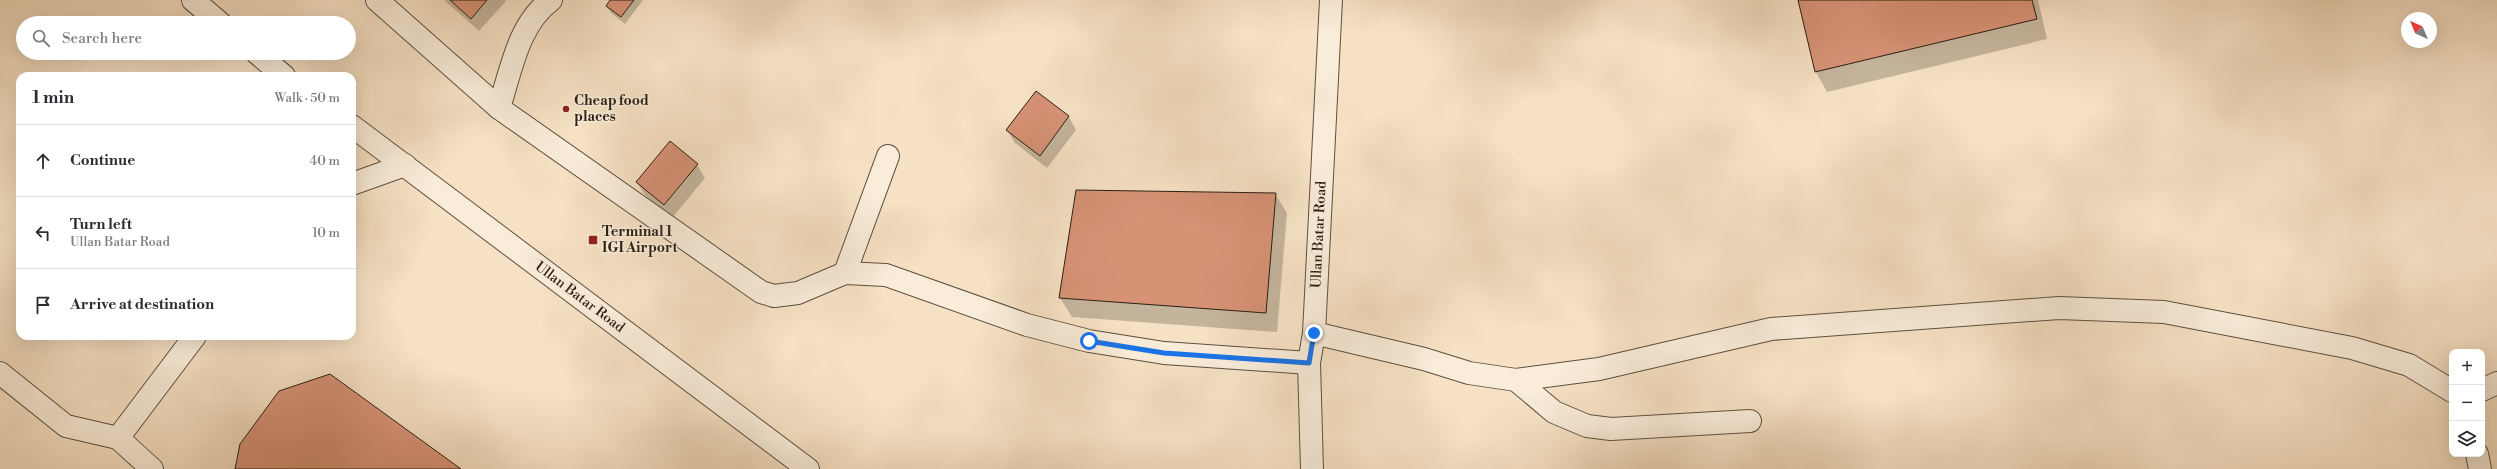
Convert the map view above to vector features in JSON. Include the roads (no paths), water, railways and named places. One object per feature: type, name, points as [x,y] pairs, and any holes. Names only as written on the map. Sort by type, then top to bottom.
[{"type":"street","points":[[193,0],[212,16]]},
{"type":"street","points":[[377,0],[499,108],[761,292],[774,296],[798,293],[845,274],[886,275],[1027,325],[1089,341],[1164,353],[1309,363]]},
{"type":"street","points":[[499,108],[523,34],[533,17],[551,0]]},
{"type":"street","name":"Ullan Batar Road","points":[[1312,469],[1309,363],[1314,333],[1331,0]]},
{"type":"street","points":[[265,60],[279,72]]},
{"type":"street","name":"Ullan Batar Road","points":[[356,129],[808,469]]},
{"type":"street","points":[[845,274],[888,156]]},
{"type":"street","points":[[356,183],[405,165]]},
{"type":"street","points":[[1314,333],[1424,359],[1469,373],[1516,380],[1599,369],[1771,329],[2059,308],[2164,312],[2352,348],[2409,365],[2449,389]]},
{"type":"street","points":[[118,438],[192,340]]},
{"type":"street","points":[[0,373],[66,426],[118,438],[152,469]]},
{"type":"street","points":[[1516,380],[1554,412],[1587,426],[1611,429],[1750,421]]},
{"type":"street","points":[[2485,389],[2497,383]]},
{"type":"street","points":[[2478,457],[2480,469]]},
{"type":"place","name":"Cheap food places","points":[[566,109]]},
{"type":"place","name":"Terminal 1 IGI Airport","points":[[593,240]]}]
